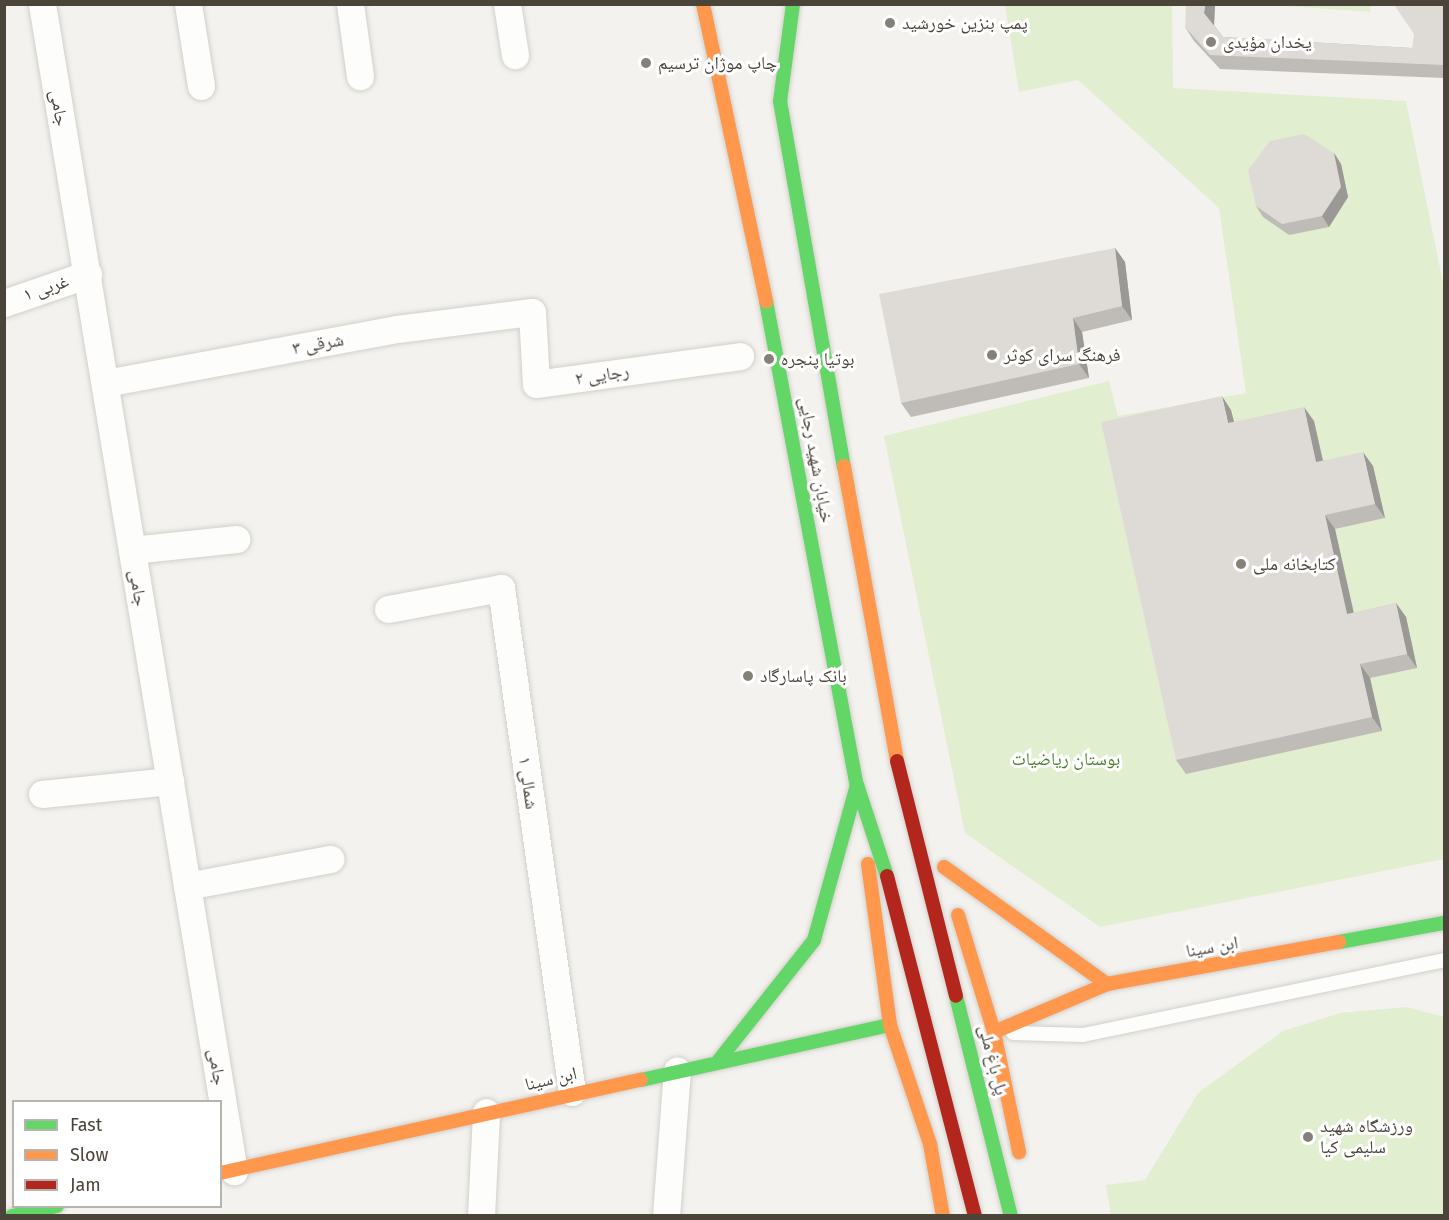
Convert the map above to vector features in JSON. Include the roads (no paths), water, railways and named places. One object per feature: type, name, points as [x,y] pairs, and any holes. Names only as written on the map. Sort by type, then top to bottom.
[{"type":"main road","name":"خیابان شهید رجایی","points":[[703,4],[777,346],[857,785],[902,920],[975,1215]]},
{"type":"main road","name":"خیابان شهید رجایی","points":[[793,4],[780,101],[894,748],[935,915]]},
{"type":"main road","points":[[894,748],[939,856],[994,1032],[1023,1172]]},
{"type":"main road","points":[[857,785],[890,1025],[930,1144],[943,1215]]},
{"type":"main road","points":[[719,1060],[814,940],[857,785]]},
{"type":"main road","points":[[939,856],[1107,984]]},
{"type":"main road","name":"پل باغ ملی","points":[[935,915],[1011,1215]]},
{"type":"main road","name":"ابن سینا","points":[[994,1032],[1107,984],[1444,923]]},
{"type":"main road","name":"ابن سینا","points":[[227,1172],[572,1092],[890,1025]]},
{"type":"main road","points":[[12,1215],[47,1208]]},
{"type":"street","name":"جامی","points":[[42,4],[187,886],[217,1100]]},
{"type":"street","points":[[188,4],[201,86]]},
{"type":"street","points":[[350,4],[360,76]]},
{"type":"street","points":[[507,4],[515,55]]},
{"type":"street","name":"غربی ۱","points":[[4,303],[88,274]]},
{"type":"street","name":"شرقی ۳","points":[[105,383],[397,329],[532,312]]},
{"type":"street","name":"رجایی ۲","points":[[532,312],[536,384],[740,356]]},
{"type":"street","points":[[132,550],[236,539]]},
{"type":"street","name":"شمالی ۱","points":[[388,609],[501,588],[572,1092]]},
{"type":"street","points":[[42,794],[170,781]]},
{"type":"street","points":[[187,886],[330,859]]},
{"type":"street","points":[[666,1215],[677,1070]]},
{"type":"street","points":[[481,1215],[486,1112]]},
{"type":"street","name":"جامی","points":[[222,1136],[227,1172]]},
{"type":"lane","points":[[994,1032],[1083,1035],[1444,960]]},
{"type":"place","name":"پمپ بنزین خورشید","points":[[890,23]]},
{"type":"place","name":"یخدان مؤیدی","points":[[1211,42]]},
{"type":"place","name":"چاپ موژان ترسیم","points":[[646,63]]},
{"type":"place","name":"فرهنگ سرای کوثر","points":[[992,355]]},
{"type":"place","name":"بوتیا پنجره","points":[[769,359]]},
{"type":"place","name":"کتابخانه ملی","points":[[1241,564]]},
{"type":"place","name":"بانک پاسارگاد","points":[[748,676]]},
{"type":"place","name":"ورزشگاه شهید سلیمی کیا","points":[[1308,1137]]},
{"type":"park label","name":"بوستان ریاضیات","points":[[1066,759]]}]
